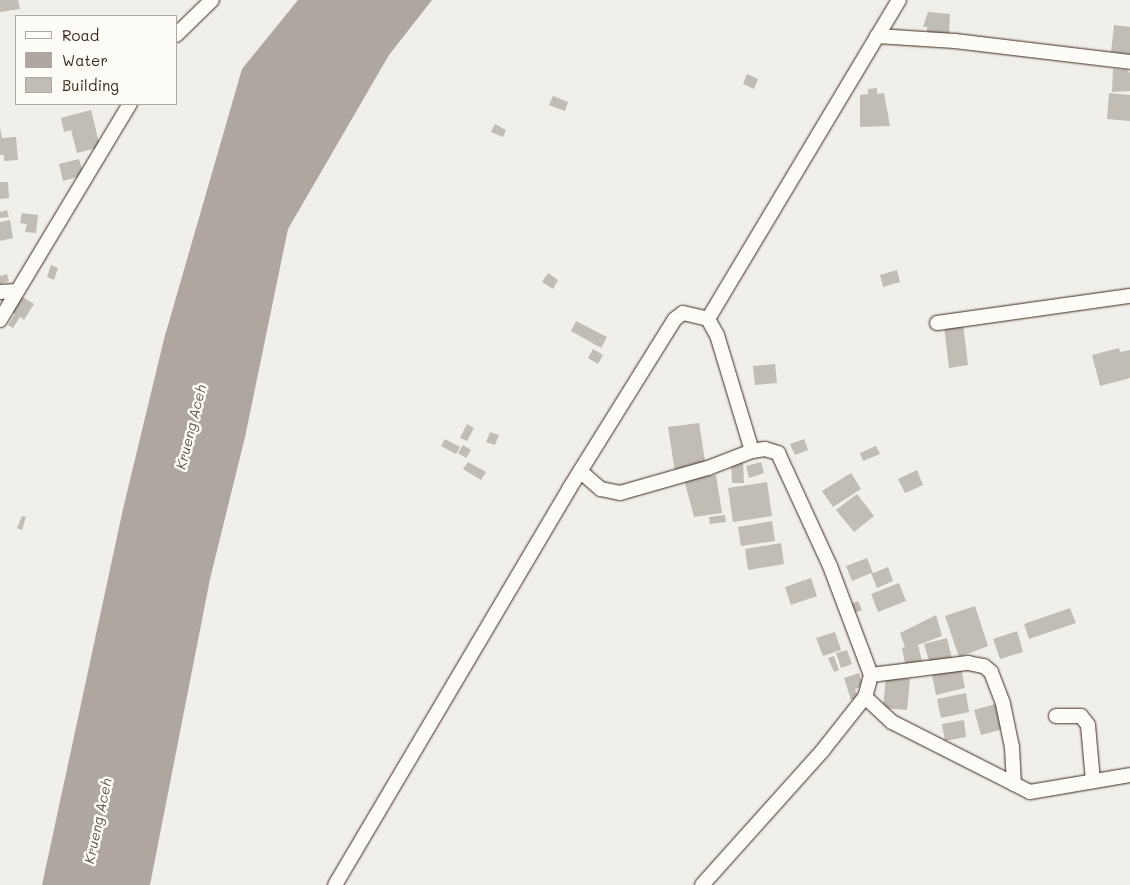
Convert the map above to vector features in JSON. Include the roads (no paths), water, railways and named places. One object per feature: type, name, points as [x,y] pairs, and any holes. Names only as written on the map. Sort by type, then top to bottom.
[{"type":"street","points":[[178,33],[212,0]]},
{"type":"street","points":[[708,320],[899,0]]},
{"type":"street","points":[[877,36],[955,41],[1130,62]]},
{"type":"street","points":[[0,320],[129,105]]},
{"type":"street","points":[[0,292],[17,291]]},
{"type":"street","points":[[938,323],[1130,296]]},
{"type":"street","points":[[335,885],[580,471],[675,319],[683,314],[708,320],[717,336],[752,451]]},
{"type":"street","points":[[580,471],[601,489],[620,493],[708,468],[752,451],[773,450],[786,466],[830,566],[871,675],[865,697],[823,750],[702,885]]},
{"type":"street","points":[[871,675],[968,663],[984,666],[991,672],[1003,704],[1012,747],[1014,784]]},
{"type":"street","points":[[865,697],[892,722],[1030,792],[1047,791],[1130,775]]},
{"type":"street","points":[[1056,716],[1081,716],[1088,725],[1093,781]]},
{"type":"water","name":"Krueng Aceh","points":[[298,0],[432,0],[389,55],[288,229],[245,437],[210,579],[150,885],[42,885],[123,509],[164,339],[242,69]]}]
